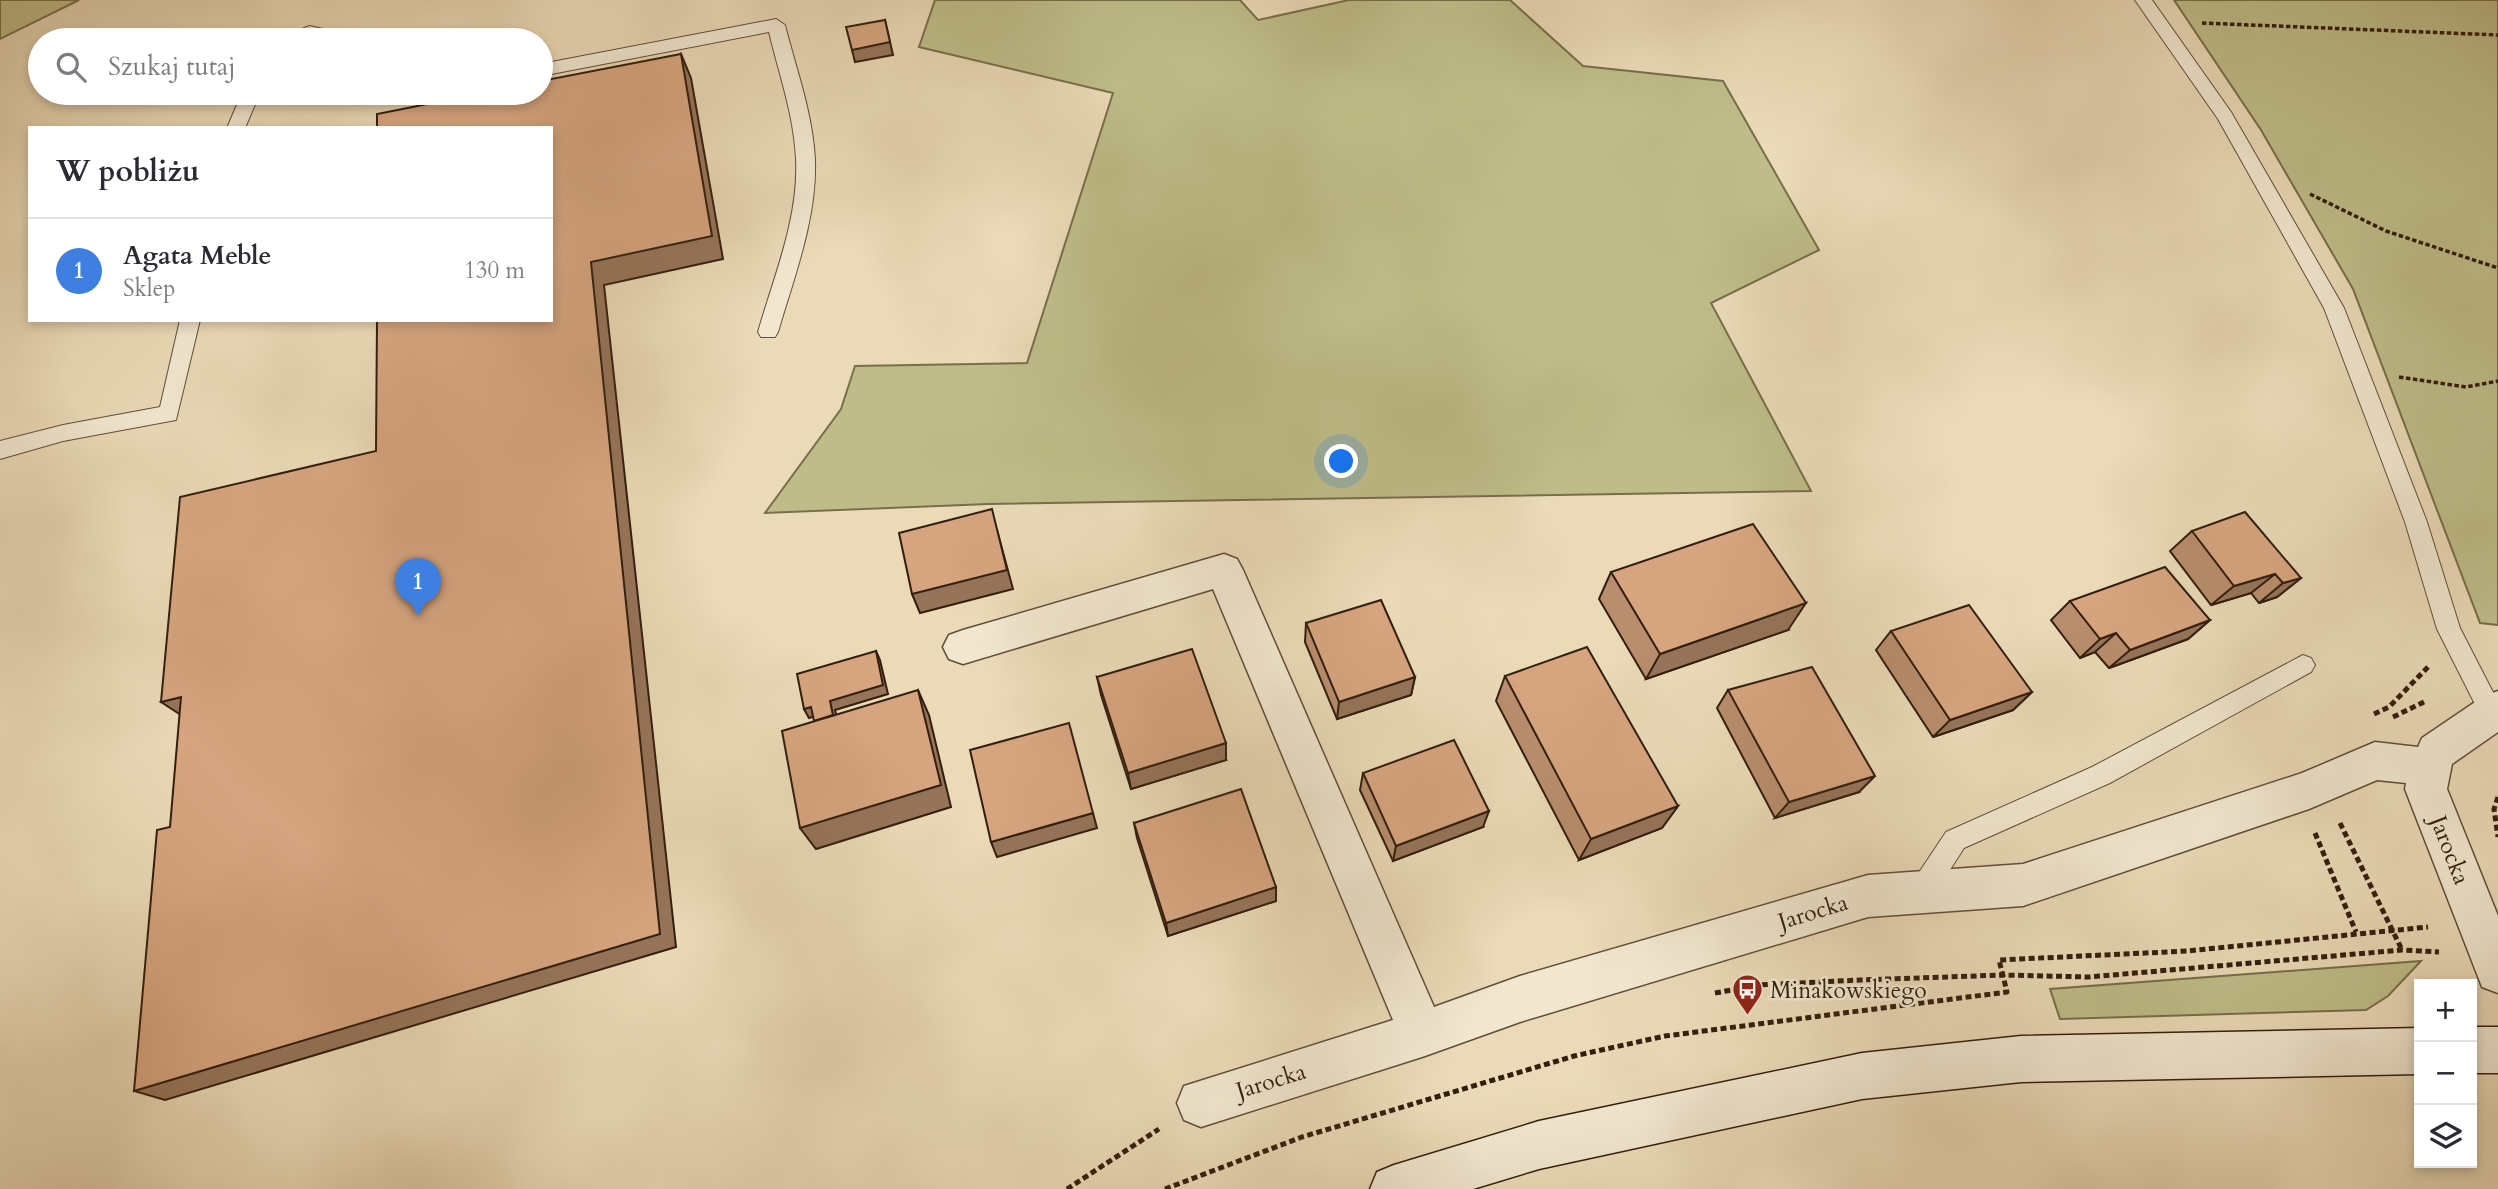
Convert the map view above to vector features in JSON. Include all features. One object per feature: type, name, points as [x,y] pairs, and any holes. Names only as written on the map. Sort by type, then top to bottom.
[{"type":"street","points":[[963,647],[1224,570],[1422,1034]]},
{"type":"street","points":[[2429,767],[2437,751],[2495,710]]},
{"type":"street","name":"Jarocka","points":[[1201,1103],[1422,1034],[1520,999],[1868,896],[2023,885],[2309,790],[2375,761],[2429,767],[2426,789],[2498,971]]},
{"type":"street","points":[[2477,1050],[2498,1050]]},
{"type":"street","points":[[1394,1189],[1539,1145],[1862,1076],[2021,1059],[2414,1051]]},
{"type":"lane","points":[[2143,0],[2225,116],[2334,308],[2416,523],[2449,629],[2495,710]]},
{"type":"lane","points":[[553,68],[776,25],[803,137],[804,175],[802,208],[768,332]]},
{"type":"lane","points":[[237,126],[246,105]]},
{"type":"lane","points":[[0,450],[63,433],[169,414],[190,322]]},
{"type":"lane","points":[[1922,892],[1955,840],[2101,775],[2303,665]]},
{"type":"path","points":[[2157,19],[2330,29],[2434,28],[2498,35]]},
{"type":"path","points":[[2256,169],[2386,230],[2498,268]]},
{"type":"path","points":[[2360,371],[2466,387],[2498,381]]},
{"type":"path","points":[[2498,797],[2494,809],[2498,837]]},
{"type":"path","points":[[2321,846],[2356,932]]},
{"type":"path","points":[[1165,1189],[1302,1137],[1574,1056],[1665,1036],[2007,992],[1999,960],[2187,951],[2356,932],[2428,928]]},
{"type":"path","points":[[2391,929],[2402,950]]},
{"type":"path","points":[[1707,995],[1759,985],[2003,975],[2089,977],[2402,950],[2426,951]]},
{"type":"path","points":[[1067,1189],[1201,1103]]},
{"type":"shaded area","points":[[0,0],[79,0],[0,39]]},
{"type":"shaded area","points":[[935,0],[1240,0],[1258,20],[1349,0],[1510,0],[1583,66],[1723,81],[1819,250],[1711,303],[1811,491],[988,504],[765,513],[841,409],[855,366],[1027,363],[1113,93],[919,47]]},
{"type":"shaded area","points":[[2174,0],[2498,0],[2498,625],[2480,623],[2353,289],[2261,130]]},
{"type":"shaded area","points":[[2421,961],[2388,996],[2366,1010],[2060,1019],[2050,989]]},
{"type":"building","points":[[885,20],[890,42],[852,50],[846,27]]},
{"type":"building","points":[[681,54],[712,236],[591,262],[660,934],[134,1091],[157,830],[170,827],[181,697],[161,702],[180,497],[376,451],[377,322],[553,322],[553,126],[377,126],[377,114],[422,105],[553,105],[553,79]]},
{"type":"building","points":[[992,509],[1007,570],[912,594],[899,533]]},
{"type":"building","points":[[2245,512],[2301,578],[2283,583],[2275,574],[2234,586],[2192,531]]},
{"type":"building","points":[[1753,524],[1806,603],[1660,654],[1611,572]]},
{"type":"building","points":[[2165,567],[2210,620],[2130,650],[2116,633],[2100,639],[2070,601]]},
{"type":"building","points":[[1381,600],[1415,677],[1339,702],[1306,623]]},
{"type":"building","points":[[1969,605],[2032,692],[1950,720],[1891,631]]},
{"type":"building","points":[[1587,647],[1678,806],[1591,839],[1505,676]]},
{"type":"building","points":[[1192,649],[1226,743],[1128,773],[1097,677]]},
{"type":"building","points":[[876,651],[883,685],[830,701],[833,715],[814,721],[811,707],[804,709],[797,674]]},
{"type":"building","points":[[1812,667],[1875,776],[1789,802],[1728,690]]},
{"type":"building","points":[[918,690],[941,785],[800,828],[782,731]]},
{"type":"building","points":[[1069,723],[1093,813],[991,842],[970,750]]},
{"type":"building","points":[[1454,740],[1489,811],[1396,846],[1363,773]]},
{"type":"building","points":[[1241,789],[1276,887],[1166,923],[1134,823]]},
{"type":"place","name":"Agata Meble","points":[[418,616]]},
{"type":"place","name":"Minakowskiego","points":[[1747,1017]]}]
